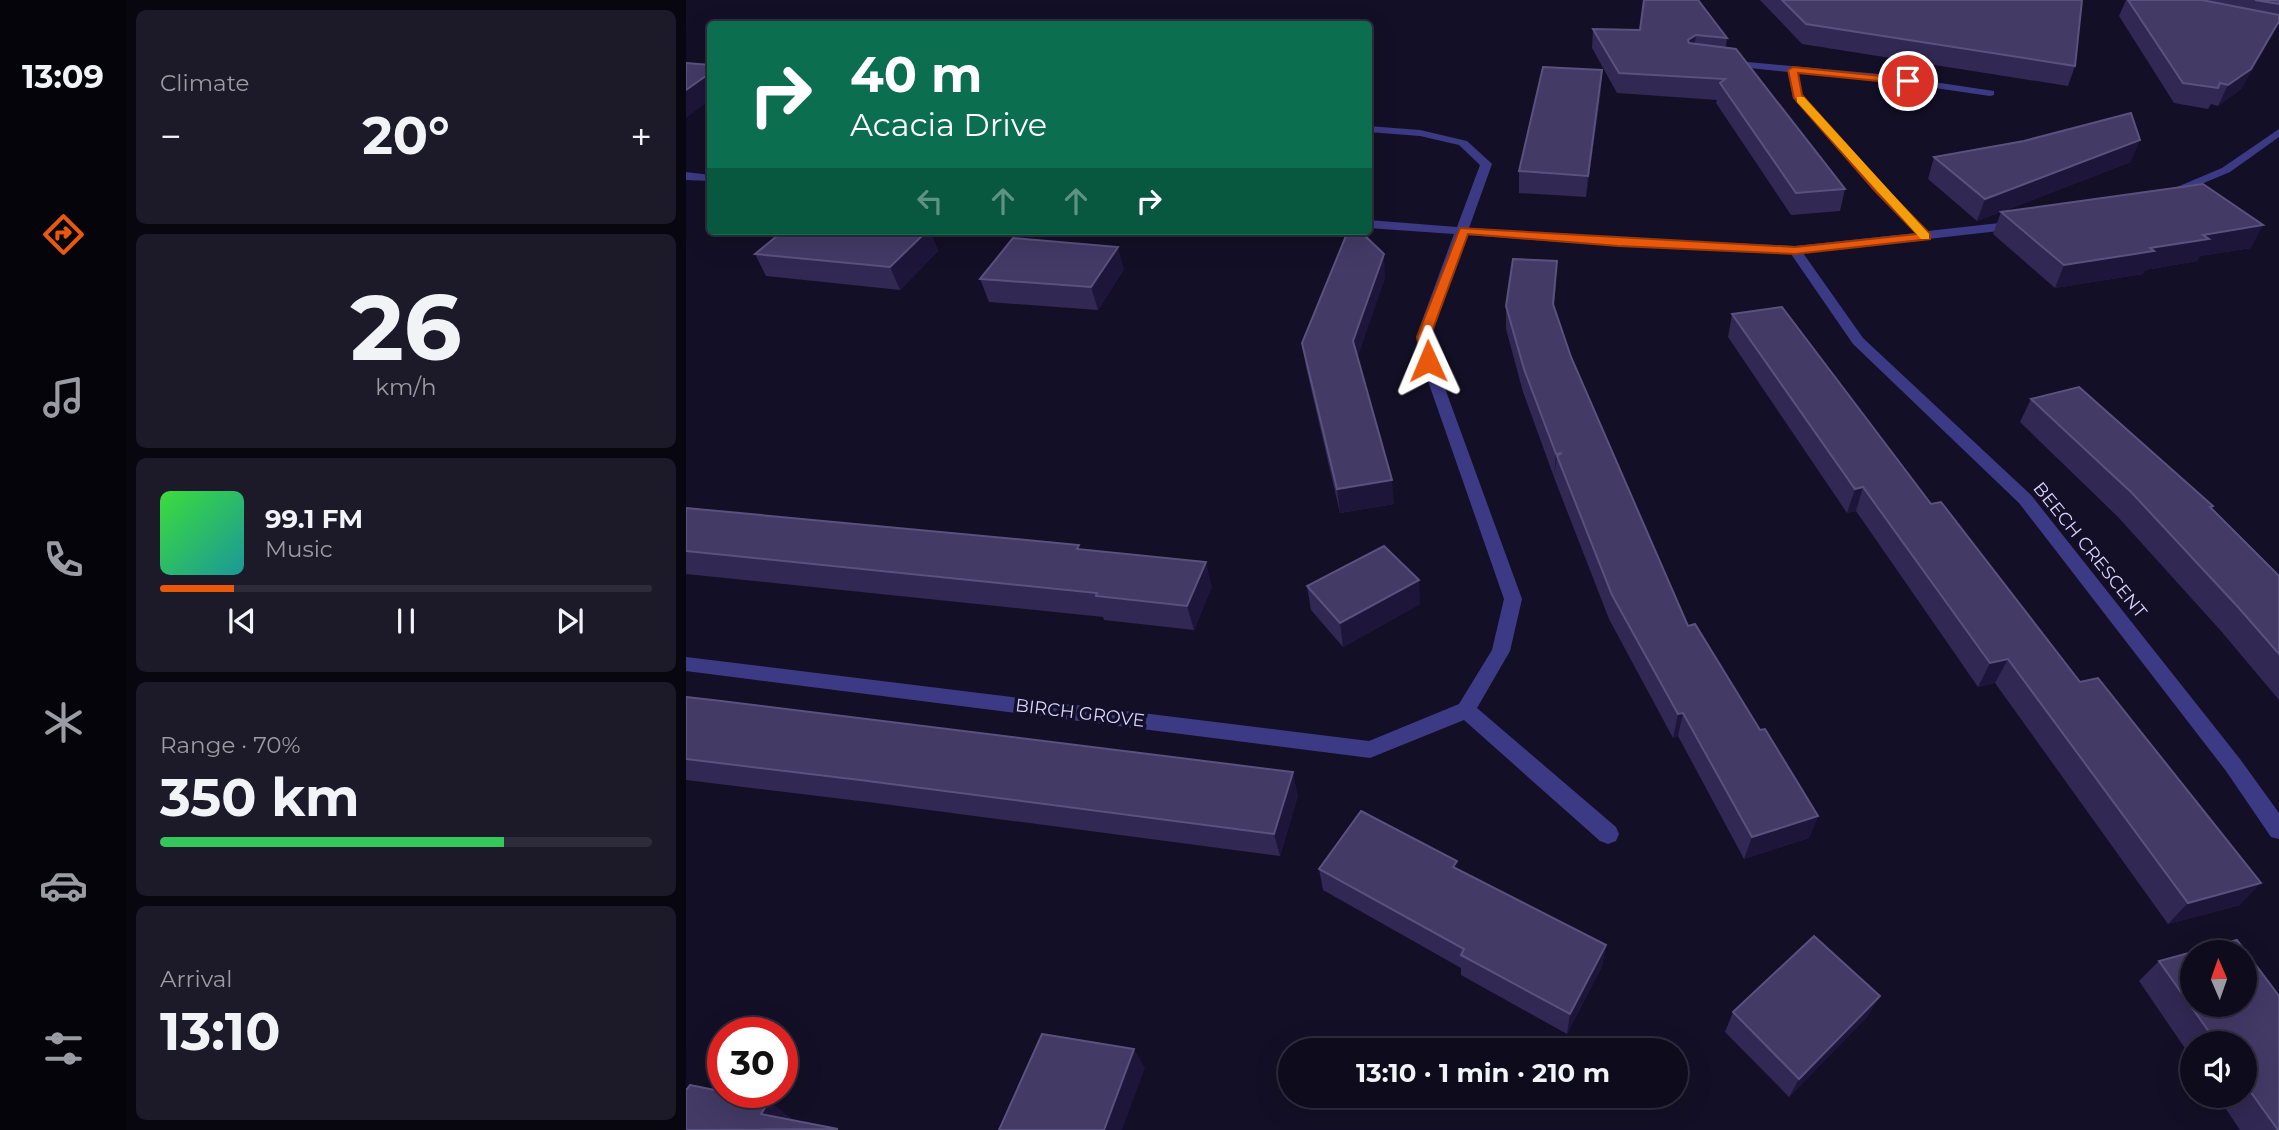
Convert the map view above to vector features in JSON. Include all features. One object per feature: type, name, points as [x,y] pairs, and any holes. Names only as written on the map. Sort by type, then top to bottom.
[{"type":"street","points":[[1718,62],[1880,77],[1990,93]]},
{"type":"street","points":[[1793,70],[1797,96],[1880,190],[1926,236]]},
{"type":"street","points":[[1372,130],[1420,133],[1463,143],[1486,164],[1423,337],[1428,361],[1513,599],[1501,651],[1466,710],[1608,834]]},
{"type":"street","points":[[2147,200],[2226,170],[2278,134]]},
{"type":"street","points":[[686,176],[707,178]]},
{"type":"street","points":[[1372,224],[1618,242],[1795,250],[2035,223]]},
{"type":"street","name":"BEECH CRESCENT","points":[[1795,250],[1858,341],[2025,499],[2233,765],[2279,830]]},
{"type":"street","name":"BIRCH GROVE","points":[[686,664],[1370,750],[1466,710]]},
{"type":"building","points":[[1644,0],[1698,0],[1727,38],[1696,35],[1688,40],[1689,43],[1736,49],[1845,189],[1796,193],[1720,83],[1725,79],[1619,73],[1593,29],[1640,30]]},
{"type":"building","points":[[1782,0],[2082,0],[2075,66],[1806,24]]},
{"type":"building","points":[[2128,0],[2202,0],[2279,15],[2279,21],[2251,69],[2228,85],[2220,83],[2218,88],[2183,83]]},
{"type":"building","points":[[2255,0],[2279,0],[2279,4]]},
{"type":"building","points":[[686,63],[707,65],[707,75],[686,90]]},
{"type":"building","points":[[1543,67],[1602,70],[1588,176],[1519,171]]},
{"type":"building","points":[[2131,113],[2140,140],[1985,199],[1934,157],[2024,141]]},
{"type":"building","points":[[2203,184],[2263,225],[2203,235],[2209,239],[2150,248],[2154,251],[2064,265],[2001,212]]},
{"type":"building","points":[[778,235],[923,235],[890,267],[755,254]]},
{"type":"building","points":[[1346,235],[1364,235],[1384,254],[1353,341],[1392,480],[1337,489],[1302,343]]},
{"type":"building","points":[[1013,238],[1118,247],[1091,287],[980,279]]},
{"type":"building","points":[[1513,259],[1557,261],[1553,304],[1571,357],[1688,626],[1695,624],[1760,730],[1765,729],[1818,816],[1752,837],[1683,713],[1678,714],[1612,595],[1557,456],[1562,453],[1556,454],[1524,369],[1506,306]]},
{"type":"building","points":[[1782,307],[1931,504],[1941,502],[2080,682],[2098,678],[2261,883],[2188,903],[2008,659],[1990,663],[1863,487],[1855,489],[1732,314]]},
{"type":"building","points":[[2079,387],[2213,506],[2210,507],[2279,576],[2279,654],[2132,493],[2031,399]]},
{"type":"building","points":[[686,508],[1079,545],[1077,549],[1206,562],[1187,606],[1096,596],[1097,593],[686,551]]},
{"type":"building","points":[[1384,546],[1419,580],[1340,623],[1307,586]]},
{"type":"building","points":[[686,697],[1293,772],[1274,834],[686,759]]},
{"type":"building","points":[[1361,811],[1457,861],[1453,867],[1606,945],[1570,1014],[1461,955],[1464,949],[1319,869]]},
{"type":"building","points":[[1814,936],[1880,996],[1799,1079],[1733,1012]]},
{"type":"building","points":[[2180,955],[2180,991],[2159,961]]},
{"type":"building","points":[[2258,968],[2279,996],[2279,1130],[2257,1101],[2257,1031],[2209,1031],[2199,1017],[2258,1017]]},
{"type":"building","points":[[1042,1034],[1134,1049],[1104,1130],[999,1130]]},
{"type":"building","points":[[690,1085],[707,1088],[707,1108],[765,1108],[761,1114],[838,1129],[686,1130],[687,1089]]},
{"type":"slow traffic","points":[[1801,100],[1880,190],[1925,236]]},
{"type":"route","points":[[1428,361],[1423,337],[1464,230],[1618,242],[1795,250],[1926,236],[1880,190],[1797,96],[1793,70],[1908,81]]}]
